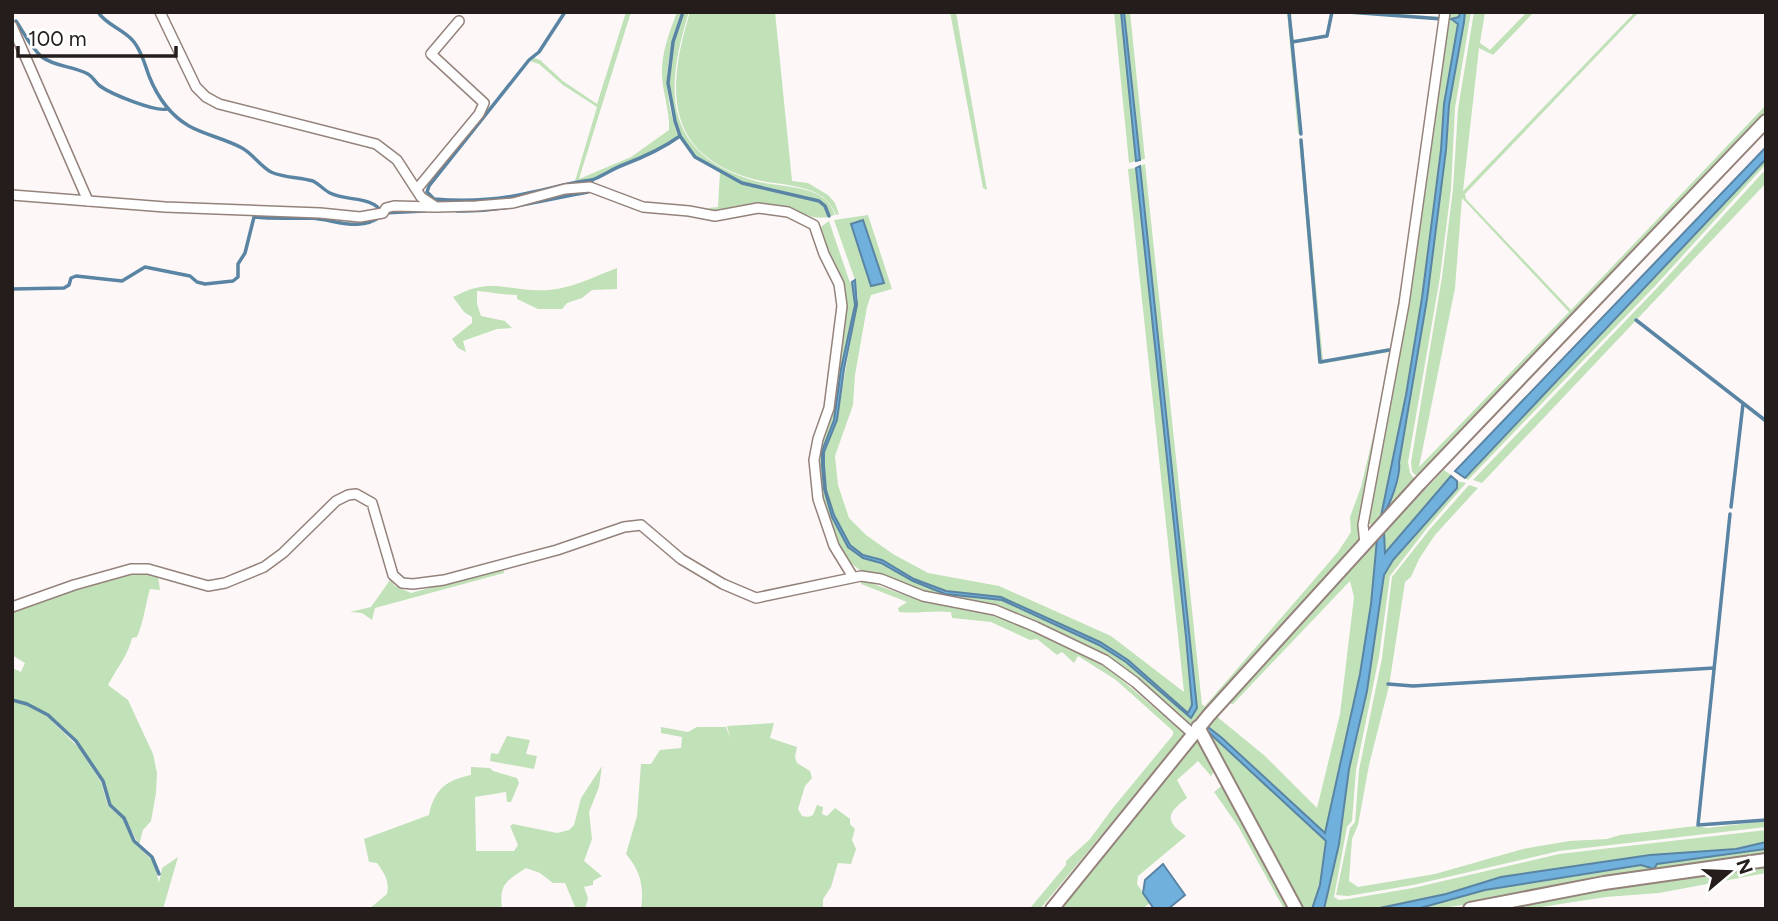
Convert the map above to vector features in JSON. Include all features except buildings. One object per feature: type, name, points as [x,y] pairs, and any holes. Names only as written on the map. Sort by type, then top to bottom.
[{"type":"main road","points":[[1052,909],[1209,715],[1369,539],[1766,121]]},
{"type":"main road","points":[[1197,729],[1296,909]]},
{"type":"main road","points":[[1470,909],[1604,883],[1766,860]]},
{"type":"street","points":[[160,12],[196,88],[205,97],[219,104],[376,144],[397,160],[421,197],[436,206]]},
{"type":"street","points":[[1369,539],[1363,525],[1404,304],[1444,12]]},
{"type":"street","points":[[417,190],[479,114],[484,103],[431,54],[459,21]]},
{"type":"street","points":[[12,26],[88,201]]},
{"type":"street","points":[[12,195],[177,208],[360,217],[383,213],[386,208],[394,206],[513,203],[565,189],[590,187],[643,207],[676,209],[715,216],[758,208],[788,212],[814,225],[824,254],[839,284],[842,306],[829,408],[814,460],[818,499],[834,546],[853,577]]},
{"type":"street","points":[[12,607],[131,569],[148,569],[208,586],[225,583],[264,567],[283,553],[336,501],[356,495],[372,503],[393,575],[402,583],[444,580],[557,550],[624,527],[641,526],[681,559],[723,584],[756,598],[861,576],[881,579],[923,596],[995,610],[1105,660],[1197,729]]},
{"type":"green space","points":[[626,12],[631,12],[579,179],[631,157],[669,130],[662,76],[663,60],[677,12],[681,12],[668,74],[669,103],[678,136],[657,151],[621,164],[607,173],[592,179],[575,181],[597,107],[563,85],[539,64],[530,61],[534,58],[540,60],[563,81],[597,104]]},
{"type":"green space","points":[[684,12],[689,12],[676,67],[675,91],[678,114],[686,135],[701,153],[722,168],[763,183],[811,192],[830,204],[835,215],[830,216],[825,205],[819,200],[743,182],[696,156],[681,136],[675,121],[668,83],[674,43]]},
{"type":"green space","points":[[690,12],[775,12],[792,181],[808,183],[828,195],[839,214],[836,215],[830,204],[812,191],[753,179],[724,168],[702,153],[687,135],[679,114],[676,91],[677,66]]},
{"type":"green space","points":[[950,12],[956,12],[987,190],[983,188]]},
{"type":"green space","points":[[1114,12],[1121,12],[1136,161],[1129,163]]},
{"type":"green space","points":[[1124,12],[1130,12],[1145,159],[1140,160]]},
{"type":"green space","points":[[1287,12],[1290,12],[1294,40],[1326,35],[1330,12],[1333,12],[1328,37],[1293,43],[1302,134],[1298,134]]},
{"type":"green space","points":[[1333,12],[1374,12],[1442,17],[1441,20]]},
{"type":"green space","points":[[1449,12],[1460,12],[1460,17],[1451,21],[1458,24],[1444,104],[1441,150],[1422,298],[1382,514],[1400,471],[1399,463],[1427,299],[1449,105],[1465,12],[1471,12],[1455,108],[1451,189],[1440,277],[1408,462],[1410,473],[1416,481],[1374,526],[1368,523],[1368,519],[1394,383]]},
{"type":"green space","points":[[1474,12],[1485,12],[1480,43],[1490,50],[1527,12],[1534,12],[1493,55],[1479,48],[1463,191],[1635,12],[1639,12],[1465,194],[1466,199],[1571,310],[1766,105],[1766,114],[1419,478],[1412,472],[1411,462],[1442,277],[1453,189],[1458,109]],"holes":[[[1462,198],[1569,312],[1419,467],[1455,288]]]},
{"type":"green space","points":[[1302,138],[1323,361],[1390,348],[1418,188],[1361,537],[1200,718],[1189,724],[1136,680],[1018,616],[951,601],[862,572],[851,563],[837,541],[820,494],[817,460],[842,333],[846,297],[842,280],[828,254],[820,231],[829,221],[849,280],[854,287],[855,305],[841,369],[834,420],[822,451],[822,465],[824,489],[832,517],[848,547],[863,558],[881,563],[913,581],[945,594],[1002,600],[1099,645],[1126,662],[1191,718],[1197,708],[1140,166],[1145,164],[1202,705],[1205,706],[1338,552],[1351,532],[1350,517],[1361,487],[1376,424],[1389,352],[1318,363],[1299,139]]},
{"type":"green space","points":[[1766,159],[1766,164],[1655,286],[1468,480],[1465,478]]},
{"type":"green space","points":[[1136,168],[1186,637],[1192,705],[1188,713],[1161,688],[1100,642],[1001,597],[946,591],[914,579],[882,560],[863,555],[850,545],[834,515],[826,490],[824,452],[837,420],[858,297],[855,280],[834,220],[868,215],[892,289],[871,295],[855,375],[853,405],[835,456],[838,485],[849,518],[866,535],[893,554],[928,573],[999,586],[1111,636],[1184,692],[1128,169]],"holes":[[[863,220],[884,283],[871,285],[851,224]]]},
{"type":"green space","points":[[1766,169],[1766,183],[1482,483],[1473,480],[1657,288]]},
{"type":"green space","points":[[720,172],[742,184],[818,202],[828,217],[813,217],[781,210],[709,212],[709,208],[718,207]]},
{"type":"green space","points":[[617,268],[617,289],[592,290],[582,298],[567,303],[562,309],[538,309],[517,299],[517,295],[477,291],[481,316],[505,321],[512,328],[497,329],[463,341],[466,352],[458,348],[452,339],[472,323],[472,317],[464,312],[453,297],[479,287],[491,286],[558,289]]},
{"type":"green space","points":[[1444,470],[1454,477],[1451,476],[1385,553],[1384,532]]},
{"type":"green space","points":[[1457,481],[1466,483],[1390,576],[1379,657],[1356,770],[1352,821],[1347,827],[1334,897],[1339,900],[1348,899],[1413,888],[1559,854],[1766,830],[1766,842],[1736,849],[1650,855],[1501,877],[1446,894],[1375,909],[1324,909],[1339,844],[1349,769],[1359,730],[1384,575],[1393,560],[1457,488]]},
{"type":"green space","points":[[1469,485],[1478,488],[1435,535],[1411,577],[1405,582],[1389,686],[1369,765],[1358,825],[1352,839],[1349,881],[1358,887],[1435,874],[1523,849],[1569,841],[1766,821],[1766,827],[1559,851],[1413,885],[1348,896],[1336,895],[1350,828],[1355,822],[1359,770],[1382,658],[1392,577]]},
{"type":"green space","points":[[1377,539],[1371,604],[1360,674],[1325,833],[1223,738],[1206,729],[1326,842],[1320,885],[1312,909],[1301,909],[1204,727],[1215,715],[1265,756],[1317,808],[1340,714],[1354,597],[1350,581],[1233,704],[1226,703]]},
{"type":"green space","points":[[503,568],[504,573],[375,608],[372,620],[362,613],[350,612],[371,607],[390,580],[395,586],[411,593]]},
{"type":"green space","points":[[142,573],[158,577],[160,590],[150,589],[137,637],[132,638],[125,657],[108,685],[128,700],[153,754],[157,773],[151,821],[143,830],[139,845],[125,818],[111,805],[104,781],[77,741],[49,715],[27,703],[12,699],[12,668],[21,672],[25,663],[12,655],[12,613],[94,582]]},
{"type":"green space","points":[[862,580],[925,602],[1001,617],[1046,636],[1109,669],[1184,733],[1040,909],[1031,907],[1066,865],[1066,861],[1090,839],[1173,735],[1173,731],[1116,680],[1078,656],[1074,663],[1062,652],[1057,655],[1037,639],[1030,640],[991,622],[952,618],[951,612],[899,612],[898,608],[907,602],[861,584]]},
{"type":"green space","points":[[12,702],[26,705],[48,717],[80,749],[101,782],[108,806],[123,819],[133,842],[154,862],[159,883],[162,868],[178,857],[163,909],[12,909]]},
{"type":"green space","points":[[774,723],[770,738],[797,747],[797,763],[810,771],[812,778],[805,786],[798,809],[802,816],[813,815],[817,805],[823,807],[822,814],[827,816],[835,808],[850,819],[850,824],[855,829],[852,840],[856,849],[851,864],[838,863],[831,887],[823,899],[823,909],[641,909],[640,880],[626,854],[637,816],[641,764],[651,764],[660,750],[681,748],[682,737],[661,733],[661,727],[688,732],[697,727],[726,727],[730,738],[727,726]]},
{"type":"green space","points":[[507,736],[530,740],[526,754],[537,756],[534,769],[490,761],[491,753],[498,754]]},
{"type":"green space","points":[[1198,742],[1215,770],[1211,776],[1198,761],[1177,780],[1187,798],[1175,808],[1171,821],[1186,836],[1138,876],[1137,884],[1150,903],[1142,909],[1056,909],[1194,743]]},
{"type":"green space","points":[[602,766],[599,787],[589,812],[592,839],[584,861],[602,876],[593,881],[593,885],[584,887],[588,898],[585,909],[576,909],[565,883],[553,883],[540,873],[526,868],[505,884],[502,909],[369,909],[387,894],[388,885],[377,863],[369,862],[364,839],[429,815],[434,799],[442,787],[471,775],[471,767],[490,768],[517,778],[519,783],[511,802],[507,802],[506,792],[475,797],[476,851],[514,851],[518,845],[510,826],[513,824],[557,833],[569,830],[574,825],[581,798]]},
{"type":"green space","points":[[1220,787],[1226,790],[1291,909],[1284,909],[1238,826],[1214,792]]},
{"type":"green space","points":[[1766,849],[1766,856],[1541,889],[1470,904],[1417,909],[1485,890],[1641,865],[1653,869],[1657,864]]},
{"type":"green space","points":[[1766,866],[1766,873],[1659,893],[1606,897],[1528,909],[1492,909],[1616,887]]},
{"type":"water","points":[[1121,12],[1124,12],[1140,160],[1136,161]]},
{"type":"water","points":[[1460,12],[1465,12],[1464,22],[1449,105],[1427,299],[1397,482],[1381,516],[1406,395],[1422,298],[1441,150],[1444,104],[1458,24],[1451,19],[1459,17]]},
{"type":"water","points":[[1766,147],[1766,159],[1465,478],[1455,471]]},
{"type":"water","points":[[1140,166],[1197,708],[1191,718],[1126,662],[1099,645],[1002,600],[945,594],[913,581],[881,563],[863,558],[848,547],[832,517],[824,489],[822,451],[834,420],[841,369],[855,305],[852,282],[855,280],[857,305],[837,420],[824,452],[826,490],[834,515],[850,545],[863,555],[882,560],[914,579],[946,591],[1001,597],[1100,642],[1128,660],[1188,713],[1192,705],[1136,168]]},
{"type":"water","points":[[863,220],[884,283],[871,286],[851,224]]},
{"type":"water","points":[[1451,476],[1457,481],[1457,488],[1393,560],[1384,575],[1367,691],[1349,769],[1339,844],[1324,909],[1312,909],[1320,885],[1326,841],[1205,729],[1208,727],[1222,738],[1325,833],[1360,674],[1371,604],[1377,539],[1384,532],[1385,553]]},
{"type":"water","points":[[1766,842],[1766,849],[1657,864],[1654,869],[1641,865],[1485,890],[1417,909],[1375,909],[1446,894],[1501,877],[1650,855],[1736,849]]},
{"type":"water","points":[[1163,864],[1185,895],[1168,909],[1154,909],[1143,893],[1145,880]]},
{"type":"waterway","points":[[98,12],[134,42],[160,98],[170,111],[189,126],[242,148],[271,172],[313,181],[337,196],[366,201],[383,213],[425,211]]},
{"type":"waterway","points":[[565,12],[539,52],[529,60],[427,192],[434,199],[484,200],[592,180]]},
{"type":"waterway","points":[[683,12],[673,42],[668,83],[680,136],[695,157],[742,183],[819,201],[825,206],[829,216]]},
{"type":"waterway","points":[[1289,12],[1301,134]]},
{"type":"waterway","points":[[1292,42],[1327,36],[1332,12]]},
{"type":"waterway","points":[[1348,12],[1442,19]]},
{"type":"waterway","points":[[16,21],[34,49],[47,60],[88,74],[100,86],[123,98],[153,108],[167,109]]},
{"type":"waterway","points":[[457,211],[507,208],[588,192],[592,180],[653,152],[680,136]]},
{"type":"waterway","points":[[1301,140],[1320,362],[1389,350]]},
{"type":"waterway","points":[[12,289],[64,288],[69,285],[71,278],[76,276],[122,281],[145,267],[190,276],[205,284],[233,281],[238,277],[238,264],[245,253],[254,217],[310,218],[364,224],[381,216]]},
{"type":"waterway","points":[[1636,320],[1766,421]]},
{"type":"waterway","points":[[1731,507],[1743,404]]},
{"type":"waterway","points":[[1730,514],[1698,825],[1766,820]]},
{"type":"waterway","points":[[1388,684],[1413,686],[1714,668]]},
{"type":"waterway","points":[[12,700],[48,715],[76,741],[103,781],[110,805],[124,818],[134,841],[152,857],[159,874]]}]
